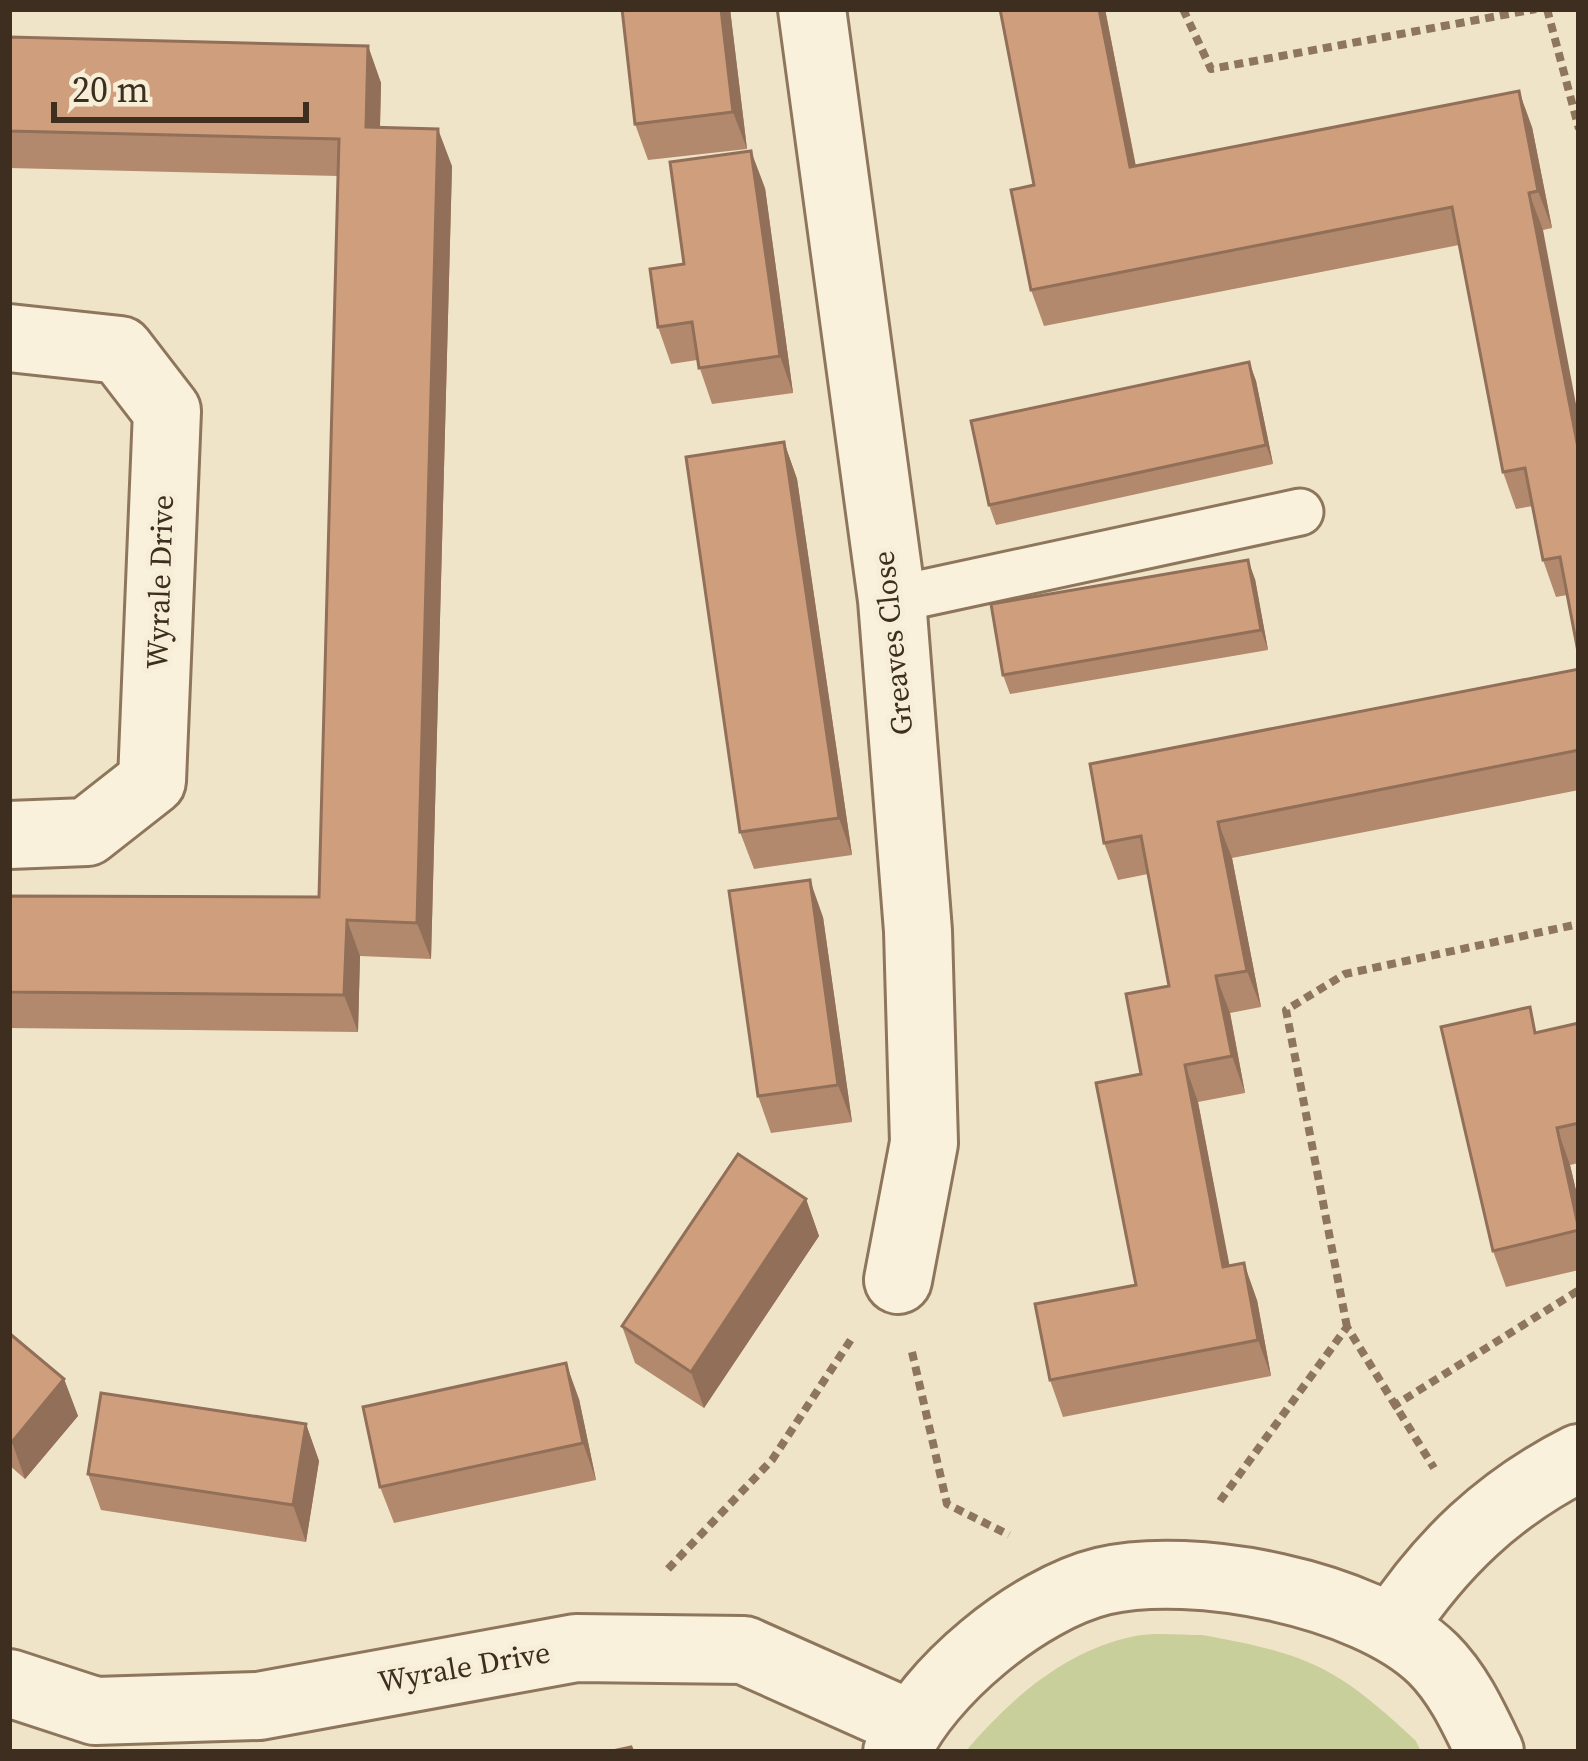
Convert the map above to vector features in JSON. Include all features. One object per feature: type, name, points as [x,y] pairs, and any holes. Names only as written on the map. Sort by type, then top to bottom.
[{"type":"street","name":"Greaves Close","points":[[812,9],[892,600],[918,931],[924,1143],[898,1280]]},
{"type":"street","name":"Wyrale Drive","points":[[9,338],[120,350],[167,411],[152,782],[87,832],[9,835]]},
{"type":"street","points":[[1392,1628],[1427,1575],[1474,1526],[1579,1458]]},
{"type":"street","points":[[903,1738],[1018,1619],[1101,1582],[1166,1575],[1299,1595],[1392,1628],[1433,1659],[1464,1698],[1490,1752]]},
{"type":"street","name":"Wyrale Drive","points":[[9,1683],[95,1711],[259,1706],[576,1648],[744,1650],[903,1738]]},
{"type":"lane","points":[[892,600],[1300,512]]},
{"type":"path","points":[[1183,9],[1211,69],[1536,9]]},
{"type":"path","points":[[1547,9],[1579,129]]},
{"type":"path","points":[[1474,1526],[1392,1407],[1347,1327],[1286,1010],[1345,974],[1579,925]]},
{"type":"path","points":[[898,1280],[947,1504],[1101,1582]]},
{"type":"path","points":[[576,1648],[695,1546],[772,1460],[856,1333],[898,1280]]},
{"type":"path","points":[[1392,1407],[1579,1290]]},
{"type":"path","points":[[1166,1575],[1347,1327]]},
{"type":"green space","points":[[1202,1635],[1269,1649],[1320,1667],[1389,1716],[1421,1752],[965,1752],[1020,1696],[1085,1653],[1135,1636]]},
{"type":"building","points":[[622,9],[721,9],[733,112],[635,124]]},
{"type":"building","points":[[1000,9],[1099,9],[1130,167],[1519,91],[1538,191],[1529,193],[1579,453],[1579,657],[1560,557],[1543,560],[1525,468],[1503,472],[1452,207],[1031,290],[1011,190],[1034,185]]},
{"type":"building","points":[[9,37],[368,46],[366,127],[438,129],[417,923],[347,920],[344,995],[9,992],[9,896],[319,897],[339,139],[9,131]]},
{"type":"building","points":[[751,151],[780,356],[699,368],[692,322],[658,327],[650,269],[684,264],[670,162]]},
{"type":"building","points":[[1249,362],[1266,445],[989,505],[971,421]]},
{"type":"building","points":[[784,442],[839,818],[740,832],[686,457]]},
{"type":"building","points":[[1248,560],[1261,630],[1003,675],[991,604]]},
{"type":"building","points":[[1579,669],[1579,750],[1218,822],[1247,971],[1216,976],[1232,1056],[1185,1065],[1223,1267],[1244,1263],[1258,1340],[1050,1380],[1035,1304],[1136,1285],[1096,1083],[1141,1074],[1126,994],[1169,986],[1141,836],[1104,843],[1090,764]]},
{"type":"building","points":[[810,880],[838,1085],[758,1096],[729,891]]},
{"type":"building","points":[[1530,1007],[1535,1033],[1579,1023],[1579,1123],[1557,1128],[1579,1230],[1493,1251],[1441,1027]]},
{"type":"building","points":[[738,1154],[806,1199],[691,1372],[622,1326]]},
{"type":"building","points":[[9,1333],[64,1379],[12,1442],[9,1440]]},
{"type":"building","points":[[566,1363],[583,1443],[380,1487],[363,1407]]},
{"type":"building","points":[[101,1393],[306,1424],[293,1505],[88,1474]]}]
